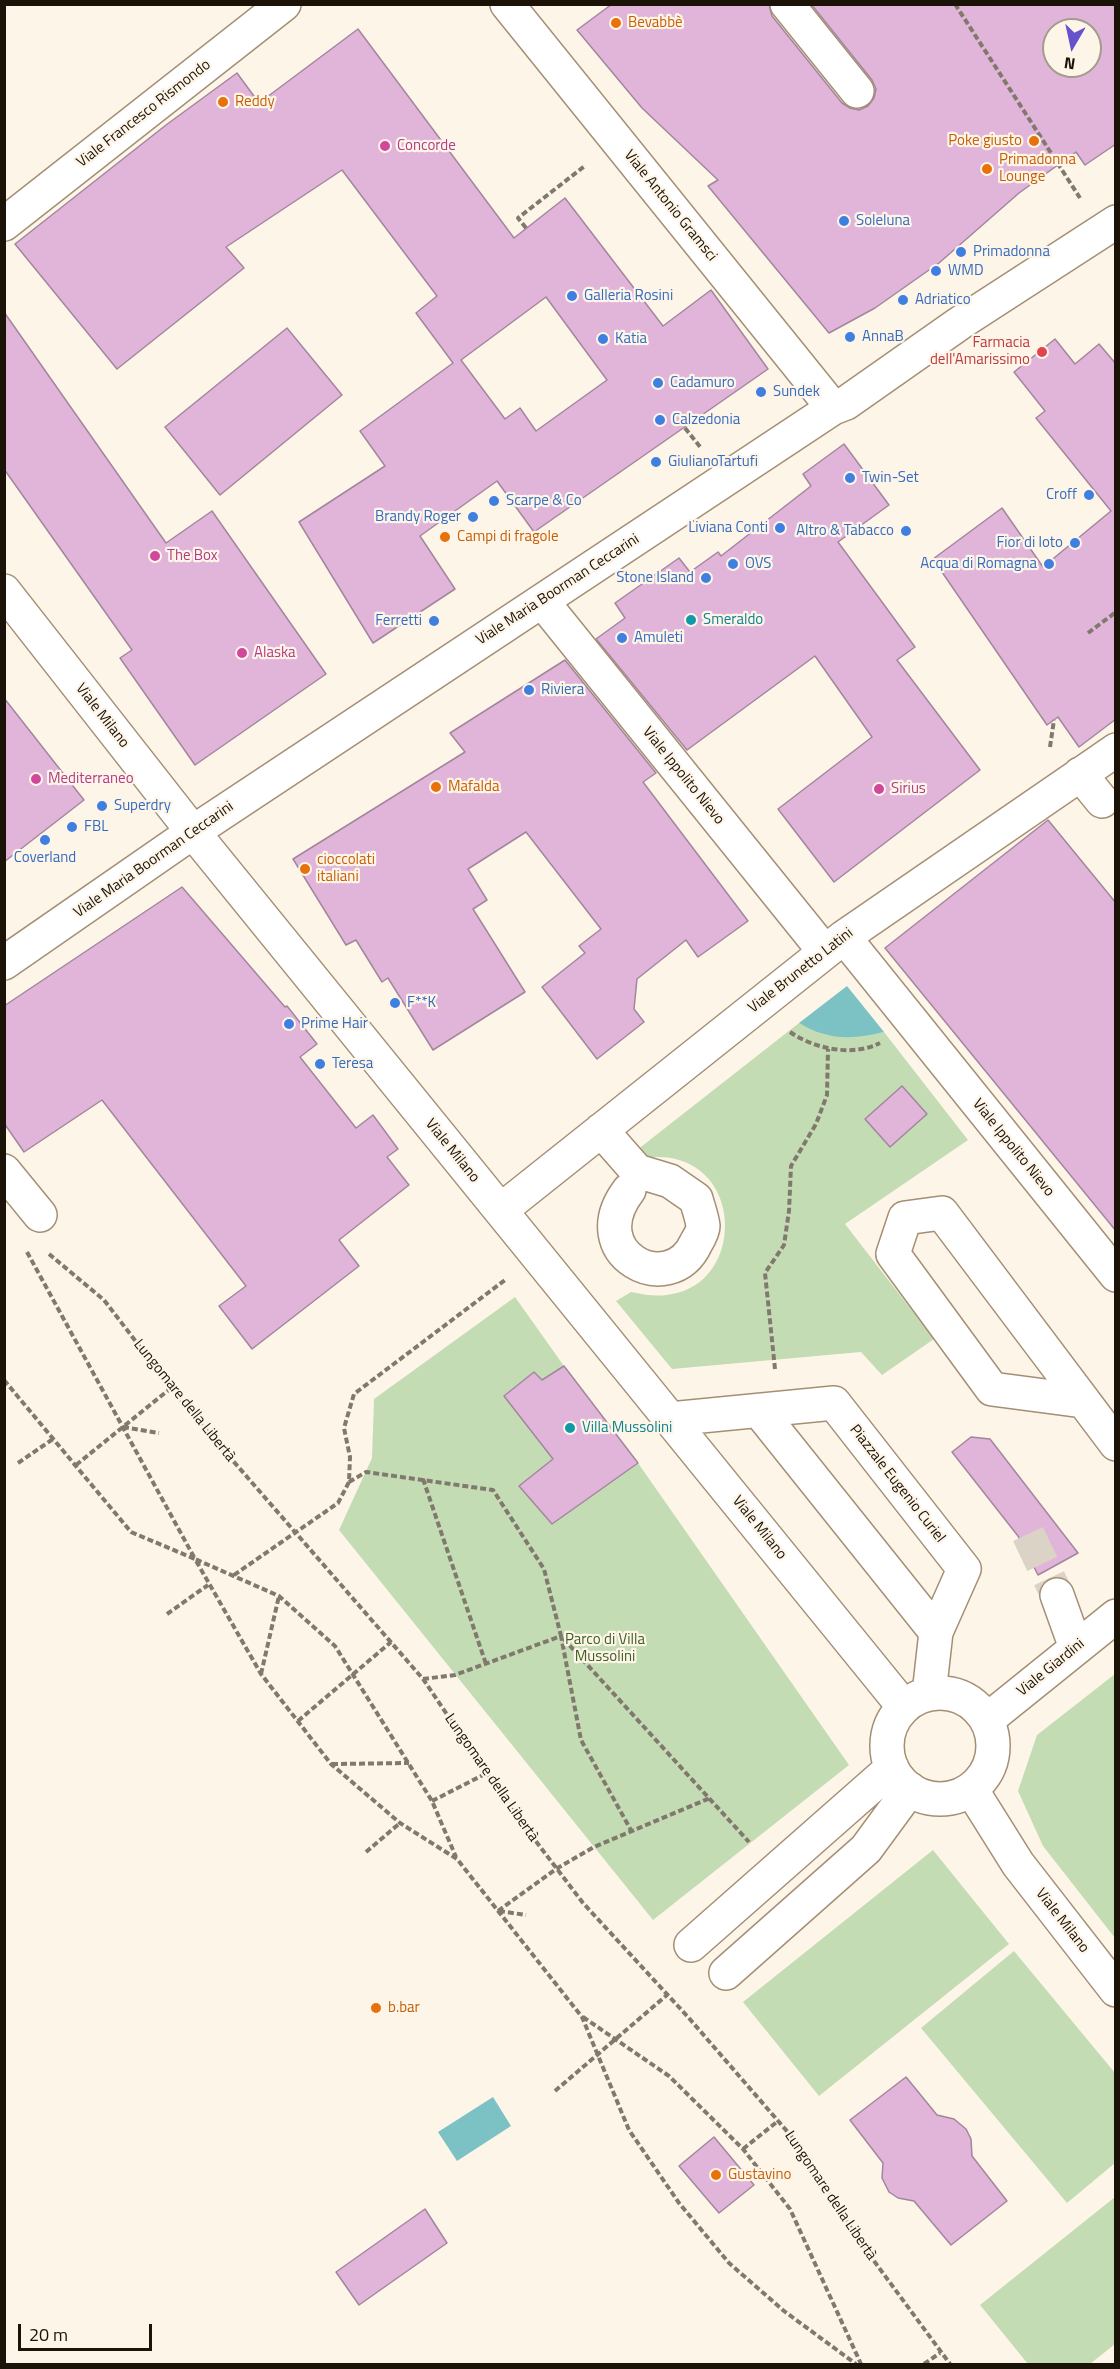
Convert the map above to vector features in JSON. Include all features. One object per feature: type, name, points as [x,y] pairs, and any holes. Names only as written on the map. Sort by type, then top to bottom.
[{"type":"street","name":"Viale Francesco Rismondo","points":[[4,224],[284,4]]},
{"type":"street","name":"Viale Antonio Gramsci","points":[[507,4],[833,408]]},
{"type":"street","points":[[787,4],[857,91]]},
{"type":"street","name":"Viale Maria Boorman Ceccarini","points":[[4,963],[193,832],[833,408],[846,403],[960,323],[1109,227]]},
{"type":"street","name":"Viale Milano","points":[[4,591],[193,832],[670,1419],[916,1701]]},
{"type":"street","name":"Viale Ippolito Nievo","points":[[542,601],[834,944],[914,1024],[1116,1275]]},
{"type":"street","name":"Viale Brunetto Latini","points":[[501,1210],[834,944],[1116,750]]},
{"type":"street","points":[[1080,774],[1102,801]]},
{"type":"street","points":[[601,1130],[637,1171],[670,1181],[696,1199],[703,1228],[690,1258],[668,1269],[638,1265],[619,1248],[613,1222],[617,1206],[629,1190]]},
{"type":"street","points":[[4,1171],[40,1215]]},
{"type":"street","points":[[1083,1401],[992,1389],[893,1254],[905,1218],[942,1213],[1116,1444]]},
{"type":"street","name":"Piazzale Eugenio Curiel","points":[[670,1419],[834,1403],[964,1569],[936,1632],[916,1701]]},
{"type":"street","points":[[770,1411],[936,1632]]},
{"type":"street","points":[[1057,1595],[1076,1648]]},
{"type":"street","name":"Viale Giardini","points":[[987,1720],[1116,1616]]},
{"type":"street","points":[[946,1692],[962,1697],[976,1706],[987,1720],[992,1732],[992,1758],[988,1770],[971,1789],[956,1796],[940,1799],[924,1796],[901,1779],[888,1752],[888,1736],[894,1720],[916,1701],[946,1692]]},
{"type":"street","points":[[691,1945],[774,1872],[901,1779]]},
{"type":"street","points":[[726,1973],[866,1849],[901,1779]]},
{"type":"street","name":"Viale Milano","points":[[971,1789],[1017,1864],[1116,1990]]},
{"type":"path","points":[[955,4],[1109,227]]},
{"type":"path","points":[[526,228],[518,218],[618,141]]},
{"type":"path","points":[[1088,633],[1116,612]]},
{"type":"path","points":[[758,1005],[774,1022],[802,1040],[828,1049],[854,1050],[876,1045],[914,1024]]},
{"type":"path","points":[[770,1411],[765,1273],[784,1245],[789,1210],[791,1166],[816,1124],[827,1095],[828,1049]]},
{"type":"path","name":"Lungomare della Libertà","points":[[44,1249],[104,1300],[171,1388],[423,1679],[487,1773],[583,1903],[668,1995],[792,2137],[863,2246],[950,2364]]},
{"type":"path","points":[[26,1251],[208,1585],[261,1674],[331,1764],[400,1823],[457,1858]]},
{"type":"path","points":[[350,1482],[350,1457],[344,1428],[354,1394],[537,1256]]},
{"type":"path","points":[[4,1380],[130,1532],[279,1596],[335,1646],[432,1801],[457,1858],[582,2017],[629,2130],[679,2203],[729,2263],[784,2311],[856,2364]]},
{"type":"path","points":[[76,1466],[171,1388]]},
{"type":"path","points":[[123,1427],[159,1433]]},
{"type":"path","points":[[18,1463],[53,1439]]},
{"type":"path","points":[[234,1575],[338,1503],[350,1482],[366,1472],[493,1490],[544,1569],[561,1636],[581,1740],[632,1832]]},
{"type":"path","points":[[423,1479],[486,1664]]},
{"type":"path","points":[[167,1614],[208,1585]]},
{"type":"path","points":[[261,1674],[279,1596]]},
{"type":"path","points":[[423,1679],[455,1675],[561,1636]]},
{"type":"path","points":[[561,1636],[710,1798],[774,1872]]},
{"type":"path","points":[[298,1722],[391,1642]]},
{"type":"path","points":[[331,1764],[409,1763]]},
{"type":"path","points":[[432,1801],[487,1773]]},
{"type":"path","points":[[498,1911],[556,1869],[594,1847],[710,1798]]},
{"type":"path","points":[[366,1852],[400,1823]]},
{"type":"path","points":[[498,1911],[526,1915]]},
{"type":"path","points":[[555,2091],[668,1995]]},
{"type":"path","points":[[582,2017],[669,2076],[743,2149],[790,2209],[861,2364]]},
{"type":"path","points":[[743,2149],[778,2121]]},
{"type":"path","points":[[924,2364],[940,2353]]},
{"type":"green space","points":[[799,1023],[829,1034],[863,1036],[884,1032],[968,1140],[845,1224],[934,1339],[882,1375],[861,1352],[672,1369],[616,1301],[631,1292],[667,1295],[694,1286],[710,1271],[721,1252],[725,1230],[723,1208],[715,1187],[700,1171],[679,1160],[659,1157],[638,1158],[637,1150]]},
{"type":"green space","name":"Parco di Villa Mussolini","points":[[515,1297],[564,1366],[542,1380],[534,1372],[504,1396],[553,1459],[519,1487],[552,1524],[638,1463],[849,1765],[653,1920],[339,1530],[372,1458],[374,1399]]},
{"type":"green space","points":[[1115,1674],[1115,1938],[1043,1846],[1018,1791],[1037,1735]]},
{"type":"green space","points":[[933,1850],[1009,1944],[819,2096],[743,2002]]},
{"type":"green space","points":[[1014,1951],[1115,2073],[1115,2163],[1067,2203],[921,2028]]},
{"type":"green space","points":[[1115,2197],[1115,2344],[1090,2364],[1028,2364],[980,2305]]},
{"type":"water","points":[[847,986],[884,1032],[840,1037],[820,1033],[799,1023]]},
{"type":"water","points":[[493,2097],[511,2126],[457,2161],[438,2132]]},
{"type":"building","points":[[612,4],[769,4],[772,16],[842,103],[859,110],[868,106],[874,98],[876,89],[872,80],[811,4],[1116,4],[1116,144],[1085,165],[1076,152],[1019,193],[939,263],[875,308],[829,333],[708,186],[718,180],[642,108],[577,30]]},
{"type":"building","points":[[358,29],[514,238],[565,198],[663,326],[711,290],[768,369],[534,532],[497,481],[420,536],[455,589],[373,643],[299,522],[385,466],[360,431],[453,363],[416,313],[437,296],[342,170],[226,247],[244,268],[117,369],[15,244],[166,125],[237,73],[259,103]],"holes":[[[546,297],[607,380],[536,431],[520,408],[505,419],[461,360]]]},
{"type":"building","points":[[4,312],[166,543],[212,511],[326,674],[195,765],[120,658],[132,650],[4,469]]},
{"type":"building","points":[[287,328],[342,395],[220,495],[165,427]]},
{"type":"building","points":[[1055,339],[1075,364],[1099,344],[1116,364],[1116,719],[1079,747],[1058,717],[1047,725],[933,559],[1002,508],[1043,567],[1111,511],[1036,418],[1045,411],[1014,372]]},
{"type":"building","points":[[844,444],[889,505],[838,542],[915,647],[897,660],[980,770],[834,882],[778,809],[872,737],[815,656],[687,750],[596,639],[625,618],[615,603],[679,558],[690,572],[718,552],[721,556],[811,486],[803,474]]},
{"type":"building","points":[[565,660],[656,773],[643,782],[748,921],[698,957],[686,940],[637,979],[634,1009],[644,1022],[597,1059],[542,987],[585,953],[579,946],[601,929],[526,832],[468,869],[487,900],[473,909],[525,992],[433,1050],[388,978],[382,982],[356,940],[346,945],[293,859],[465,752],[450,733]]},
{"type":"building","name":"Mediterraneo","points":[[4,698],[84,800],[4,862]]},
{"type":"building","points":[[1048,820],[1116,903],[1116,1231],[885,948]]},
{"type":"building","points":[[182,887],[285,1007],[287,1006],[317,1044],[300,1057],[356,1128],[373,1115],[398,1149],[387,1157],[409,1185],[339,1240],[359,1266],[252,1349],[219,1306],[246,1286],[102,1100],[24,1152],[4,1123],[4,1006]]},
{"type":"building","points":[[902,1086],[927,1114],[890,1147],[865,1119]]},
{"type":"building","name":"Villa Mussolini","points":[[564,1366],[638,1463],[552,1524],[519,1486],[553,1459],[504,1396],[534,1372],[542,1380]]},
{"type":"building","points":[[971,1437],[990,1439],[1078,1553],[1038,1575],[1018,1536],[952,1452]]},
{"type":"building","points":[[906,2077],[937,2115],[954,2119],[966,2129],[971,2139],[972,2156],[1007,2201],[951,2245],[914,2201],[898,2198],[889,2192],[882,2178],[883,2163],[850,2120]]},
{"type":"building","name":"Gustavino","points":[[714,2137],[754,2185],[719,2213],[679,2166]]},
{"type":"building","points":[[425,2209],[447,2243],[359,2305],[336,2272]]},
{"type":"tunnel","points":[[1028,1534],[1057,1595]]},
{"type":"place","name":"Bevabbè","points":[[616,23]]},
{"type":"place","name":"Reddy","points":[[223,102]]},
{"type":"place","name":"Poke giusto","points":[[1034,141]]},
{"type":"place","name":"Concorde","points":[[385,146]]},
{"type":"place","name":"Primadonna Lounge","points":[[987,169]]},
{"type":"place","name":"Soleluna","points":[[844,221]]},
{"type":"place","name":"Primadonna","points":[[961,252]]},
{"type":"place","name":"WMD","points":[[936,271]]},
{"type":"place","name":"Galleria Rosini","points":[[572,296]]},
{"type":"place","name":"Adriatico","points":[[903,300]]},
{"type":"place","name":"AnnaB","points":[[850,337]]},
{"type":"place","name":"Katia","points":[[603,339]]},
{"type":"place","name":"Farmacia dell'Amarissimo","points":[[1042,352]]},
{"type":"place","name":"Cadamuro","points":[[658,383]]},
{"type":"place","name":"Sundek","points":[[761,392]]},
{"type":"place","name":"Calzedonia","points":[[660,420]]},
{"type":"place","name":"GiulianoTartufi","points":[[656,462]]},
{"type":"place","name":"Twin-Set","points":[[850,478]]},
{"type":"place","name":"Croff","points":[[1089,495]]},
{"type":"place","name":"Scarpe & Co","points":[[494,501]]},
{"type":"place","name":"Brandy Roger","points":[[473,517]]},
{"type":"place","name":"Liviana Conti","points":[[780,528]]},
{"type":"place","name":"Altro & Tabacco","points":[[906,531]]},
{"type":"place","name":"Campi di fragole","points":[[445,537]]},
{"type":"place","name":"Fior di loto","points":[[1075,543]]},
{"type":"place","name":"The Box","points":[[155,556]]},
{"type":"place","name":"OVS","points":[[733,564]]},
{"type":"place","name":"Acqua di Romagna","points":[[1049,564]]},
{"type":"place","name":"Stone Island","points":[[706,578]]},
{"type":"place","name":"Smeraldo","points":[[691,620]]},
{"type":"place","name":"Ferretti","points":[[434,621]]},
{"type":"place","name":"Amuleti","points":[[622,638]]},
{"type":"place","name":"Alaska","points":[[242,653]]},
{"type":"place","name":"Riviera","points":[[529,690]]},
{"type":"place","name":"Mediterraneo","points":[[36,779]]},
{"type":"place","name":"Mafalda","points":[[436,787]]},
{"type":"place","name":"Sirius","points":[[879,789]]},
{"type":"place","name":"Superdry","points":[[102,806]]},
{"type":"place","name":"FBL","points":[[72,827]]},
{"type":"place","name":"Coverland","points":[[45,840]]},
{"type":"place","name":"cioccolati italiani","points":[[305,869]]},
{"type":"place","name":"F**K","points":[[395,1003]]},
{"type":"place","name":"Prime Hair","points":[[289,1024]]},
{"type":"place","name":"Teresa","points":[[320,1064]]},
{"type":"place","name":"Villa Mussolini","points":[[570,1428]]},
{"type":"place","name":"b.bar","points":[[376,2008]]},
{"type":"place","name":"Gustavino","points":[[716,2175]]}]
